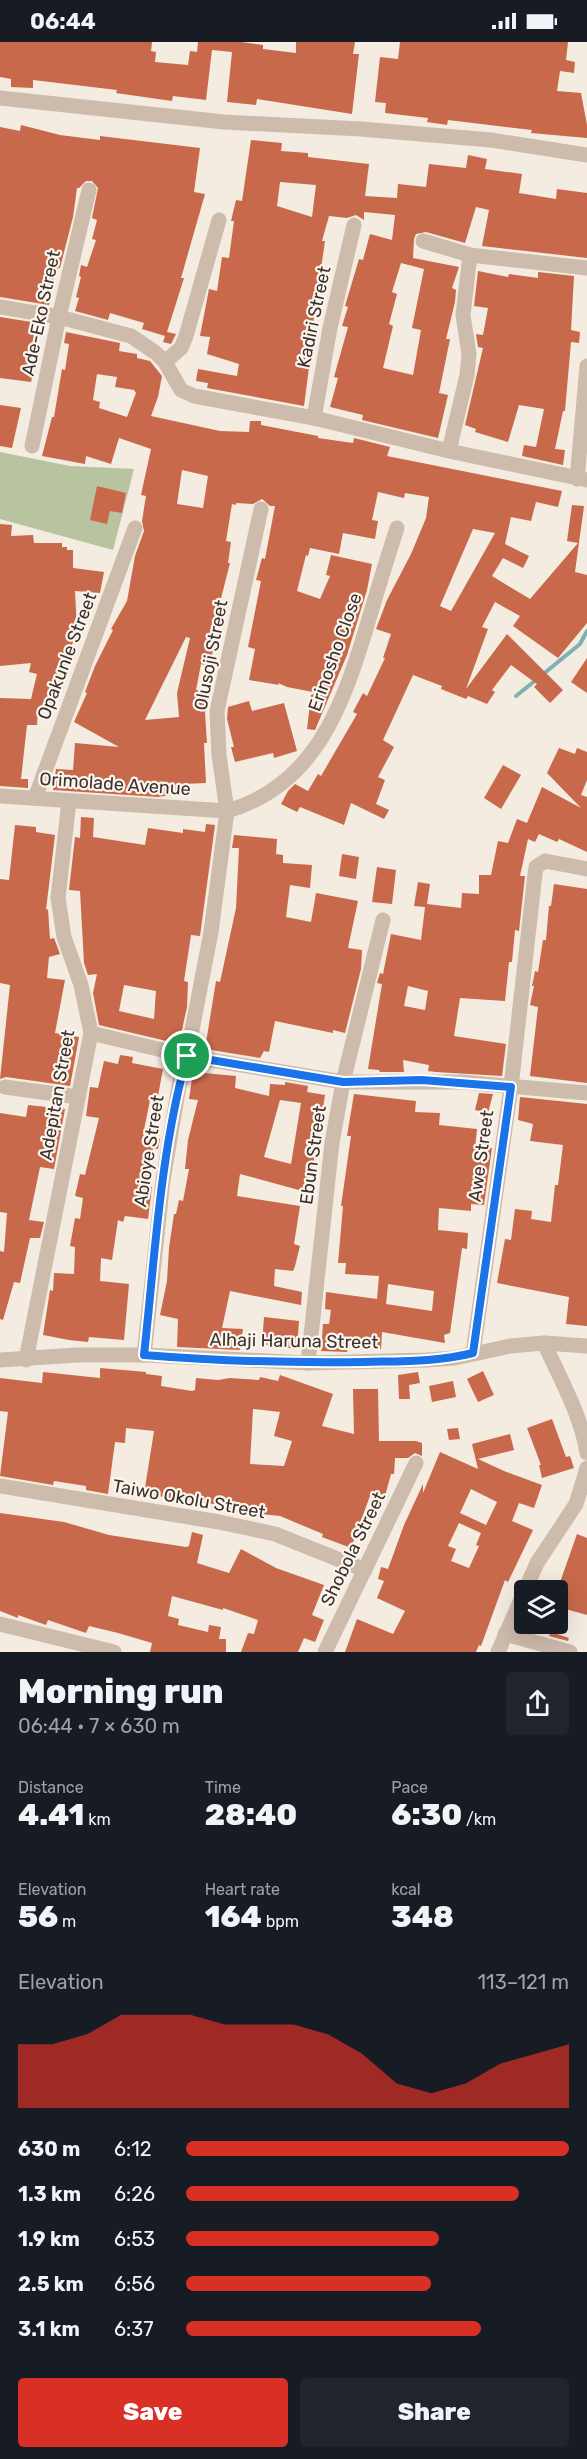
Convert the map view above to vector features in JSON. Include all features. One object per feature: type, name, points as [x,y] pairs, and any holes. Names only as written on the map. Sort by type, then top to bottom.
[{"type":"street","points":[[0,98],[224,122],[361,129],[491,140],[587,155]]},
{"type":"street","name":"Ade-Eko Street","points":[[32,446],[89,190]]},
{"type":"street","points":[[165,363],[181,348],[186,336],[219,220]]},
{"type":"street","name":"Kadiri Street","points":[[314,418],[330,328],[354,225]]},
{"type":"street","points":[[423,241],[470,255],[587,268]]},
{"type":"street","points":[[448,451],[467,375],[469,354],[463,315],[470,255]]},
{"type":"street","points":[[0,307],[59,317],[131,336],[156,352],[181,390],[194,396],[314,418],[448,451],[582,479],[587,366]]},
{"type":"street","name":"Olusoji Street","points":[[227,811],[219,755],[217,711],[261,509]]},
{"type":"street","name":"Opakunle Street","points":[[36,798],[135,528]]},
{"type":"street","name":"Erinosho Close","points":[[227,811],[251,804],[281,784],[308,759],[325,736],[354,669],[396,528]]},
{"type":"street","name":"Orimolade Avenue","points":[[0,796],[227,811]]},
{"type":"street","name":"Adepitan Street","points":[[26,1360],[91,1033],[81,985],[64,937],[58,898],[69,801]]},
{"type":"street","name":"Abioye Street","points":[[144,1355],[163,1180],[179,1086],[211,932],[227,811]]},
{"type":"street","name":"Awe Street","points":[[473,1353],[511,1087],[536,867],[545,861],[587,869]]},
{"type":"street","name":"Ebun Street","points":[[308,1363],[332,1143],[343,1082],[383,920]]},
{"type":"street","points":[[91,1033],[187,1056],[343,1082],[422,1080],[587,1093]]},
{"type":"street","points":[[5,1087],[78,1097]]},
{"type":"street","points":[[544,1343],[574,1410],[585,1440],[587,1453]]},
{"type":"street","name":"Alhaji Haruna Street","points":[[0,1360],[77,1355],[144,1355],[308,1363],[455,1358],[473,1353],[544,1343],[587,1346]]},
{"type":"street","name":"Shobola Street","points":[[325,1652],[416,1463]]},
{"type":"street","points":[[498,1652],[537,1563],[581,1505],[587,1468]]},
{"type":"street","name":"Taiwo Okolu Street","points":[[0,1485],[219,1522],[275,1534],[364,1570]]},
{"type":"street","points":[[0,1624],[114,1652]]},
{"type":"street","points":[[506,1634],[570,1652]]},
{"type":"green space","points":[[0,452],[70,466],[134,469],[113,550],[0,519]]},
{"type":"building","points":[[0,42],[152,42],[151,51],[156,52],[155,62],[188,65],[190,51],[197,52],[198,42],[241,42],[263,45],[263,49],[296,53],[296,42],[355,42],[353,54],[359,54],[352,114],[257,99],[256,105],[227,102],[232,52],[212,50],[206,100],[173,96],[172,101],[116,93],[117,90],[33,80],[33,88],[11,87],[11,79],[0,77]]},
{"type":"building","points":[[400,42],[568,42],[566,60],[575,62],[574,73],[560,71],[557,91],[581,93],[587,138],[531,133],[532,130],[448,120],[447,125],[427,122],[428,118],[385,113],[386,103],[375,102],[380,57],[398,59]]},
{"type":"building","points":[[21,125],[60,135],[100,140],[100,136],[200,148],[194,192],[205,194],[181,278],[184,278],[167,332],[176,334],[171,344],[163,342],[165,336],[142,329],[144,323],[110,313],[108,320],[75,311],[79,298],[76,297],[81,277],[79,276],[81,265],[87,267],[96,240],[92,239],[97,220],[92,218],[98,188],[92,181],[86,181],[77,188],[73,217],[60,268],[54,278],[49,305],[0,297],[0,127],[20,131]]},
{"type":"building","points":[[251,140],[282,143],[281,151],[308,153],[308,157],[369,164],[365,196],[397,198],[398,184],[426,187],[429,164],[466,168],[468,155],[487,159],[485,169],[522,174],[519,193],[556,199],[557,189],[587,193],[587,258],[482,246],[489,210],[476,207],[465,243],[426,232],[416,234],[413,258],[459,267],[452,288],[456,290],[455,302],[446,339],[450,339],[439,393],[448,395],[438,438],[362,420],[363,415],[330,407],[338,378],[334,377],[348,327],[342,326],[348,307],[345,306],[359,259],[363,260],[370,234],[392,240],[395,215],[364,212],[364,220],[356,215],[347,218],[329,216],[322,241],[325,241],[313,324],[310,324],[305,359],[310,360],[304,406],[207,388],[208,383],[196,381],[198,369],[237,376],[239,364],[207,354],[210,337],[200,336],[209,289],[217,291],[222,257],[229,258],[234,221],[231,221],[236,200],[242,201]],"holes":[[[280,182],[316,185],[312,217],[277,206]],[[401,263],[424,269],[412,328],[421,330],[413,375],[383,368],[393,326],[389,324],[397,294],[392,292]]]},
{"type":"building","points":[[478,271],[508,277],[509,274],[538,278],[538,272],[574,276],[571,330],[580,332],[579,343],[571,342],[565,411],[563,411],[555,449],[565,450],[563,465],[522,456],[524,445],[536,447],[544,409],[519,405],[508,442],[475,432],[476,429],[465,425],[483,348],[478,347],[476,334],[483,335],[488,308],[474,306]]},
{"type":"building","points":[[0,317],[38,323],[29,361],[36,363],[31,382],[0,378]]},
{"type":"building","points":[[66,332],[120,343],[119,351],[137,354],[137,358],[150,361],[162,376],[151,416],[220,431],[249,432],[250,421],[261,421],[261,425],[318,436],[318,438],[353,443],[354,438],[390,447],[387,456],[562,491],[558,507],[536,502],[531,521],[511,517],[505,544],[529,556],[523,568],[503,558],[492,576],[530,599],[578,543],[567,541],[572,505],[584,506],[575,572],[587,575],[587,623],[558,658],[513,626],[520,616],[495,602],[482,627],[488,629],[466,689],[507,634],[563,690],[550,703],[534,687],[537,684],[511,665],[492,690],[495,692],[487,704],[468,696],[466,699],[441,689],[442,686],[413,675],[383,740],[394,747],[378,777],[385,780],[376,804],[389,810],[384,819],[351,803],[344,825],[300,807],[297,812],[281,804],[295,784],[308,791],[318,774],[321,776],[357,714],[353,712],[363,693],[367,696],[385,658],[383,658],[391,634],[376,629],[387,600],[411,554],[426,518],[429,497],[405,493],[404,498],[378,492],[372,520],[378,521],[375,539],[343,533],[339,554],[310,548],[308,556],[306,555],[297,591],[320,599],[330,576],[326,575],[331,555],[372,564],[367,590],[347,655],[315,730],[307,729],[311,695],[318,693],[278,683],[279,685],[249,680],[255,649],[248,647],[261,581],[256,580],[262,558],[265,559],[275,506],[270,506],[262,499],[253,504],[236,503],[236,505],[232,504],[226,541],[231,542],[228,563],[230,563],[212,634],[216,635],[210,666],[201,664],[196,690],[211,693],[205,713],[206,783],[183,784],[184,793],[158,797],[53,790],[56,769],[73,770],[75,743],[119,747],[74,722],[87,693],[85,692],[95,666],[113,630],[111,629],[127,601],[135,556],[144,531],[142,521],[146,496],[141,495],[151,449],[119,438],[111,464],[86,456],[85,464],[42,456],[52,417],[54,417],[62,369],[65,370],[69,344],[64,343]],"holes":[[[97,374],[117,377],[115,387],[134,390],[136,393],[127,417],[99,408],[100,402],[93,400]],[[182,470],[208,476],[203,508],[177,504]],[[473,529],[495,533],[451,611],[440,606]],[[186,637],[190,638],[177,693],[179,717],[145,720]]]},
{"type":"building","points":[[0,405],[21,408],[12,448],[0,446]]},
{"type":"building","points":[[97,486],[126,493],[122,513],[110,511],[107,524],[90,520]]},
{"type":"building","points":[[0,524],[12,525],[11,536],[33,535],[34,543],[62,543],[62,547],[73,550],[73,568],[104,572],[100,593],[75,591],[77,630],[53,711],[38,708],[37,725],[27,725],[21,779],[28,779],[28,788],[0,786],[0,698],[31,699],[37,674],[29,672],[31,663],[0,666]]},
{"type":"building","points":[[587,658],[587,693],[571,682]]},
{"type":"building","points":[[249,701],[252,711],[284,703],[297,751],[274,758],[273,753],[235,762],[227,719],[228,707]]},
{"type":"building","points":[[559,748],[575,754],[577,748],[587,752],[587,780],[581,795],[587,797],[587,852],[559,839],[557,842],[539,834],[535,842],[528,839],[520,876],[525,876],[519,931],[515,930],[505,1001],[460,998],[454,1036],[506,1044],[502,1076],[428,1071],[429,1065],[403,1060],[404,1072],[380,1072],[368,1069],[382,984],[377,983],[380,973],[383,974],[391,934],[421,940],[425,907],[414,906],[418,882],[430,884],[427,904],[461,908],[462,893],[479,894],[479,875],[491,875],[498,841],[508,843],[517,819],[527,823],[542,787],[581,808],[547,773]],"holes":[[[408,986],[428,991],[425,1010],[404,1006]]]},
{"type":"building","points":[[503,765],[521,775],[501,809],[484,798]]},
{"type":"building","points":[[81,817],[94,818],[93,837],[145,845],[148,828],[183,833],[183,829],[205,832],[206,824],[215,825],[200,936],[191,935],[184,981],[188,982],[187,1007],[179,1044],[99,1025],[93,993],[97,974],[88,975],[84,963],[80,891],[69,890],[75,837],[80,838]],"holes":[[[124,985],[156,991],[154,1019],[119,1011]]]},
{"type":"building","points":[[15,825],[36,827],[36,832],[55,835],[46,910],[48,909],[50,939],[54,938],[60,954],[49,957],[47,978],[65,980],[55,1033],[79,1037],[70,1086],[6,1077],[0,1079],[10,985],[0,983],[0,879],[9,880]]},
{"type":"building","points":[[234,835],[277,839],[276,854],[283,855],[283,863],[312,865],[310,888],[290,885],[286,917],[311,922],[316,893],[358,901],[348,948],[362,950],[361,969],[345,1033],[333,1030],[333,1033],[275,1021],[269,1052],[264,1051],[260,1058],[205,1049],[216,981],[220,982],[236,908],[239,848],[232,848]]},
{"type":"building","points":[[342,854],[359,857],[356,879],[339,876]]},
{"type":"building","points":[[377,867],[396,870],[392,904],[372,902]]},
{"type":"building","points":[[554,884],[587,889],[587,1083],[530,1076],[538,1007],[530,1005],[534,986],[532,986],[535,971],[538,972],[543,940],[546,940],[549,906],[551,906]]},
{"type":"building","points":[[120,1055],[133,1057],[132,1063],[163,1069],[157,1101],[150,1100],[143,1135],[160,1139],[158,1149],[153,1148],[146,1186],[152,1187],[148,1219],[125,1216],[123,1222],[118,1220],[112,1260],[101,1258],[100,1281],[129,1284],[124,1340],[89,1337],[88,1342],[43,1335],[50,1290],[53,1291],[54,1273],[74,1274],[75,1247],[70,1246],[75,1218],[80,1219],[83,1198],[75,1196],[80,1174],[85,1175],[99,1118],[86,1116],[90,1087],[98,1088],[104,1061],[118,1064]]},
{"type":"building","points":[[193,1072],[236,1076],[235,1088],[269,1096],[270,1084],[285,1085],[285,1082],[308,1086],[307,1092],[325,1095],[316,1152],[306,1192],[240,1174],[237,1196],[300,1206],[294,1244],[300,1246],[295,1266],[293,1271],[275,1269],[274,1286],[302,1292],[301,1305],[230,1291],[222,1328],[243,1329],[240,1350],[177,1347],[178,1319],[160,1315],[167,1281],[174,1214],[176,1214],[179,1200],[183,1201],[189,1169],[185,1169],[188,1140],[198,1100],[189,1099]],"holes":[[[280,1100],[301,1103],[291,1164],[264,1157]]]},
{"type":"building","points":[[479,1093],[493,1094],[488,1113],[475,1110]]},
{"type":"building","points":[[354,1094],[416,1101],[415,1112],[440,1113],[439,1125],[477,1129],[475,1148],[492,1148],[484,1205],[471,1204],[471,1211],[439,1208],[438,1230],[468,1233],[467,1249],[462,1248],[450,1333],[444,1335],[445,1343],[382,1332],[381,1349],[353,1347],[353,1339],[347,1352],[321,1351],[323,1324],[329,1324],[331,1310],[325,1309],[326,1292],[377,1299],[379,1276],[345,1274],[346,1263],[338,1263],[343,1206],[341,1206],[351,1136],[347,1136]],"holes":[[[388,1284],[434,1291],[432,1311],[386,1304]]]},
{"type":"building","points":[[520,1097],[587,1104],[587,1326],[566,1324],[569,1297],[497,1283],[505,1239],[511,1240],[515,1209],[532,1211],[531,1219],[551,1222],[563,1145],[530,1141],[533,1124],[518,1120]]},
{"type":"building","points":[[28,1105],[65,1109],[54,1169],[40,1167],[29,1220],[44,1222],[40,1238],[30,1238],[20,1283],[14,1282],[3,1320],[0,1319],[0,1251],[4,1252],[7,1213],[0,1212],[0,1113],[26,1117]]},
{"type":"building","points":[[264,1317],[299,1321],[297,1349],[262,1344]]},
{"type":"building","points":[[100,1368],[146,1372],[146,1374],[162,1376],[161,1386],[192,1391],[195,1390],[196,1378],[259,1380],[260,1377],[278,1381],[280,1375],[333,1394],[322,1426],[354,1434],[353,1389],[378,1389],[379,1441],[422,1443],[422,1456],[415,1453],[408,1458],[395,1458],[394,1474],[391,1474],[385,1496],[371,1493],[351,1548],[322,1537],[323,1534],[280,1516],[212,1509],[213,1504],[144,1494],[154,1431],[126,1428],[125,1443],[115,1442],[108,1494],[86,1490],[86,1486],[54,1481],[53,1485],[0,1476],[8,1412],[0,1411],[0,1378],[42,1383],[43,1372],[100,1378]],"holes":[[[253,1409],[280,1412],[274,1436],[292,1441],[284,1466],[250,1464]]]},
{"type":"building","points":[[483,1371],[494,1395],[478,1402],[467,1379]]},
{"type":"building","points":[[418,1372],[420,1383],[409,1385],[410,1399],[399,1399],[398,1375]]},
{"type":"building","points":[[453,1381],[456,1397],[432,1402],[429,1386]]},
{"type":"building","points":[[552,1419],[566,1457],[570,1456],[574,1468],[542,1478],[539,1465],[541,1465],[527,1428]]},
{"type":"building","points":[[458,1428],[460,1439],[449,1440],[447,1429]]},
{"type":"building","points":[[510,1434],[514,1450],[478,1459],[542,1485],[534,1508],[519,1503],[512,1521],[533,1530],[508,1582],[505,1580],[481,1646],[479,1645],[476,1652],[345,1652],[357,1619],[393,1634],[405,1611],[377,1598],[384,1581],[378,1579],[381,1567],[388,1569],[404,1525],[423,1484],[423,1493],[440,1452],[478,1469],[472,1444]],"holes":[[[471,1489],[497,1502],[486,1525],[460,1513]],[[459,1523],[481,1533],[476,1545],[479,1546],[469,1568],[451,1561],[456,1549],[448,1546]]]},
{"type":"building","points":[[0,1513],[64,1522],[109,1535],[186,1547],[189,1546],[192,1532],[203,1535],[197,1563],[229,1573],[241,1549],[276,1568],[324,1585],[312,1615],[324,1620],[315,1642],[304,1638],[298,1652],[241,1652],[248,1633],[254,1634],[258,1620],[223,1608],[223,1610],[172,1596],[168,1616],[179,1619],[178,1625],[208,1632],[209,1625],[221,1627],[219,1639],[226,1639],[226,1652],[150,1652],[152,1643],[118,1633],[89,1626],[86,1633],[48,1620],[46,1625],[18,1615],[18,1618],[0,1611]]},
{"type":"building","points":[[577,1534],[587,1538],[587,1615],[568,1610],[568,1580],[561,1580]]},
{"type":"building","points":[[557,1634],[569,1638],[568,1641],[549,1636]]},
{"type":"waterway","points":[[542,675],[580,644],[587,631]]},
{"type":"waterway","points":[[516,696],[536,680]]},
{"type":"route","points":[[187,1056],[343,1082],[422,1080],[511,1087],[473,1353],[455,1358],[427,1360],[308,1363],[144,1355],[163,1180],[179,1086],[187,1056]]}]
